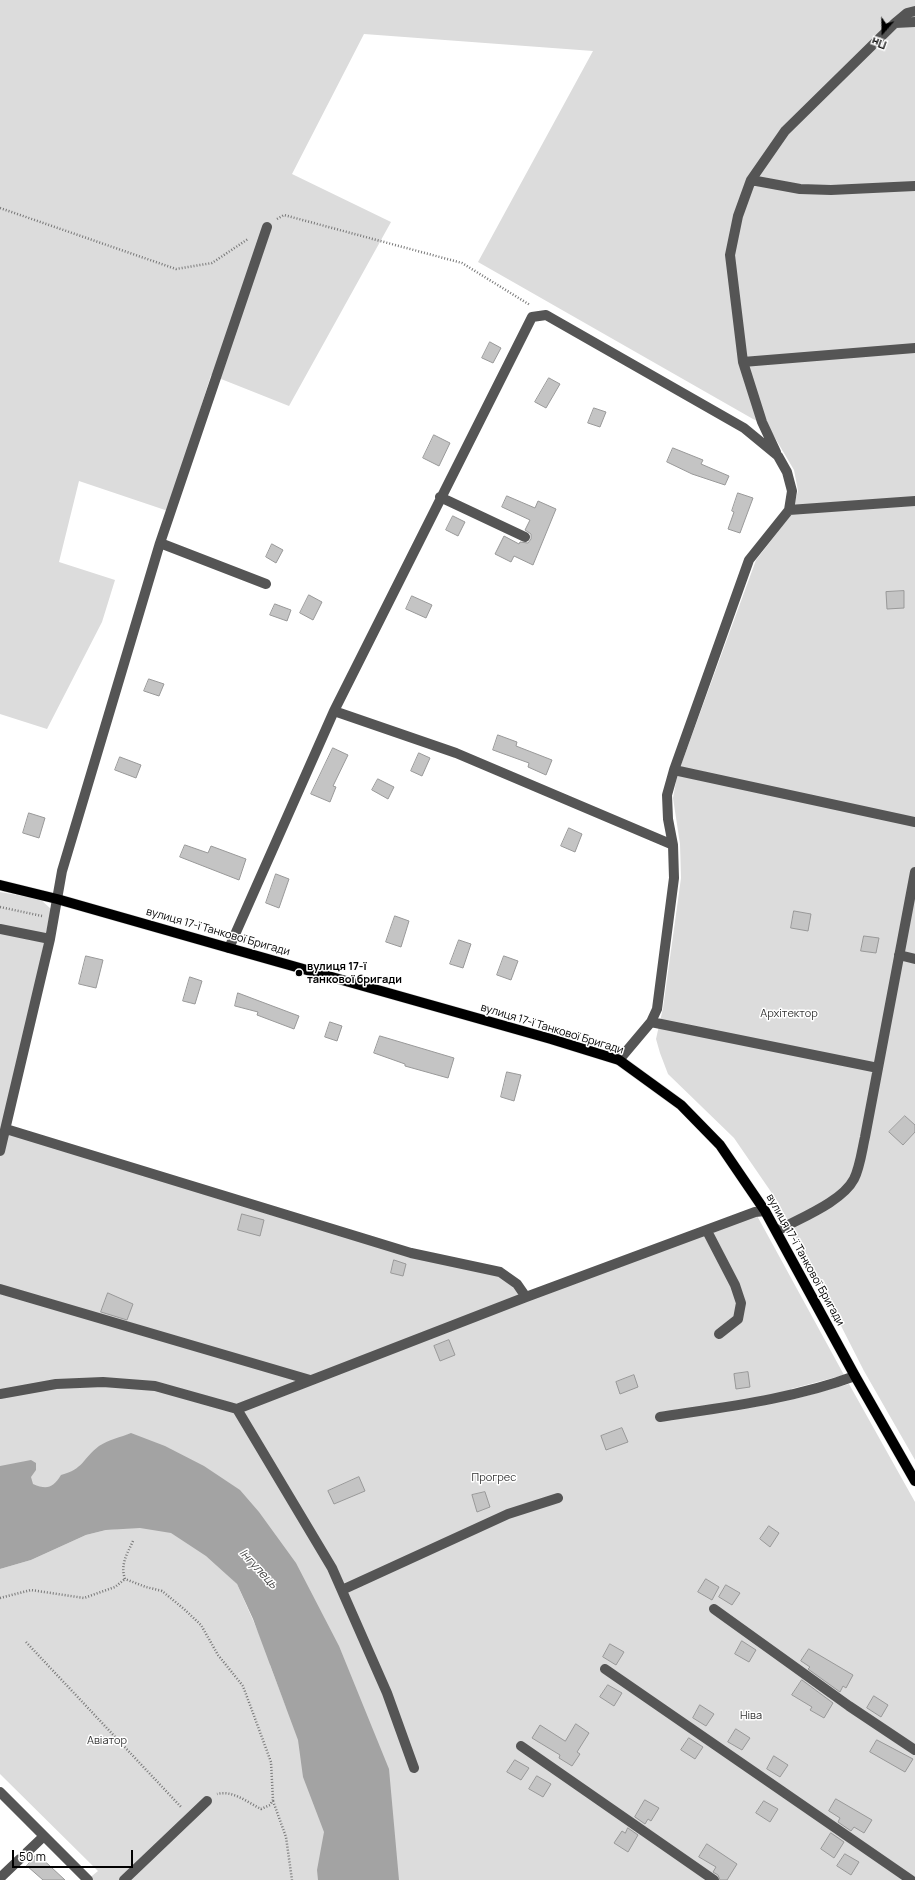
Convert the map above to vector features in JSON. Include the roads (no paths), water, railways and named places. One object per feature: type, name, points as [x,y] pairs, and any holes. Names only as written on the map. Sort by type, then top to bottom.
[{"type":"main road","name":"вулиця 17-ї Танкової Бригади","points":[[0,885],[57,899],[543,1036],[619,1060],[681,1105],[720,1145],[777,1231],[855,1376],[915,1481]]},
{"type":"street","points":[[619,1060],[651,1022],[657,1009],[674,878],[673,845],[668,819],[667,795],[674,770],[749,560],[788,510],[792,492],[787,472],[762,422],[743,362],[730,254],[738,216],[751,180],[785,132],[895,23],[907,13],[915,11]]},
{"type":"street","points":[[895,23],[915,22]]},
{"type":"street","points":[[751,180],[800,189],[831,190],[915,186]]},
{"type":"street","points":[[0,1151],[50,939],[62,871],[160,543],[267,227]]},
{"type":"street","points":[[229,948],[334,711],[440,497],[532,317],[546,315],[744,428],[778,456]]},
{"type":"street","points":[[743,362],[915,348]]},
{"type":"street","points":[[440,497],[525,537]]},
{"type":"street","points":[[788,510],[915,501]]},
{"type":"street","points":[[160,543],[266,584]]},
{"type":"street","points":[[334,711],[456,753],[673,845]]},
{"type":"street","points":[[674,770],[915,822]]},
{"type":"street","points":[[777,1231],[839,1197],[848,1189],[855,1177],[878,1068],[915,872]]},
{"type":"street","points":[[0,929],[50,939]]},
{"type":"street","points":[[899,955],[915,958]]},
{"type":"street","points":[[651,1022],[878,1068]]},
{"type":"street","points":[[6,1129],[411,1253],[500,1272],[517,1284],[526,1297]]},
{"type":"street","points":[[0,1394],[56,1384],[103,1382],[155,1386],[237,1410],[310,1380],[526,1297],[755,1212],[765,1211]]},
{"type":"street","points":[[707,1231],[732,1279],[741,1303],[738,1318],[720,1334]]},
{"type":"street","points":[[0,1289],[310,1380]]},
{"type":"street","points":[[660,1417],[736,1406],[836,1383],[855,1376]]},
{"type":"street","points":[[237,1410],[332,1568],[387,1693],[414,1768]]},
{"type":"street","points":[[342,1590],[508,1514],[558,1498]]},
{"type":"street","points":[[714,1609],[849,1706],[915,1750]]},
{"type":"street","points":[[605,1669],[911,1880]]},
{"type":"street","points":[[521,1746],[714,1880]]},
{"type":"street","points":[[0,1792],[88,1880]]},
{"type":"street","points":[[124,1880],[206,1801]]},
{"type":"street","points":[[0,1878],[44,1836]]},
{"type":"water","name":"Інгулець","points":[[131,1433],[165,1446],[204,1466],[240,1490],[259,1512],[296,1563],[339,1646],[389,1769],[399,1880],[318,1880],[317,1870],[324,1832],[303,1777],[298,1740],[253,1619],[237,1584],[206,1556],[171,1533],[140,1528],[106,1530],[86,1535],[31,1560],[0,1569],[0,1466],[31,1460],[36,1463],[36,1470],[31,1477],[33,1484],[42,1487],[49,1487],[55,1483],[61,1475],[69,1473],[79,1467],[99,1446],[110,1440]]},
{"type":"place","name":"вулиця 17-ї танкової бригади","points":[[299,973]]},
{"type":"park label","name":"Архітектор","points":[[789,1014]]},
{"type":"park label","name":"Прогрес","points":[[494,1478]]},
{"type":"park label","name":"Ніва","points":[[751,1716]]},
{"type":"park label","name":"Авіатор","points":[[107,1741]]}]
